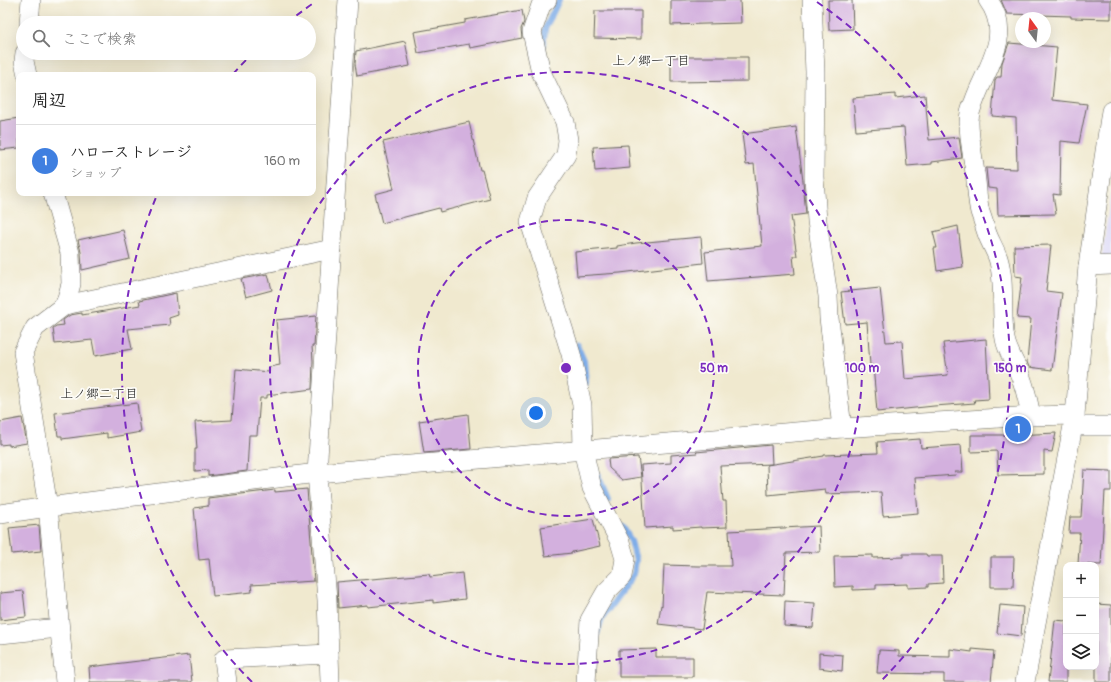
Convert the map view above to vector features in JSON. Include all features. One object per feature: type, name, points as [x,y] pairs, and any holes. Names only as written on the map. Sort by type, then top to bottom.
[{"type":"street","points":[[30,16],[31,0]]},
{"type":"street","points":[[330,682],[327,600],[317,473],[348,0]]},
{"type":"street","points":[[546,0],[541,5],[532,32],[541,72],[565,122],[568,140],[566,155],[537,198],[530,222],[571,354],[582,405],[583,450],[592,488],[620,542],[625,558],[622,576],[606,592],[590,620],[586,682]]},
{"type":"street","points":[[812,0],[815,72],[815,192],[817,221],[828,296],[829,318],[842,428]]},
{"type":"street","points":[[988,0],[994,8],[998,18],[1000,34],[997,48],[978,88],[972,107],[969,121],[970,134],[980,210],[988,235],[998,257],[1002,276],[1003,323],[1005,338],[1008,349],[1025,387],[1031,416]]},
{"type":"street","points":[[24,60],[26,72]]},
{"type":"street","points":[[1025,682],[1074,421],[1088,266],[1111,111]]},
{"type":"street","points":[[54,196],[70,253],[71,284],[65,305]]},
{"type":"street","points":[[65,682],[48,507],[23,352],[35,328],[65,305],[332,249]]},
{"type":"street","points":[[1088,266],[1111,265]]},
{"type":"street","points":[[0,514],[317,473],[842,428],[1031,416],[1111,426]]},
{"type":"street","points":[[0,634],[60,628]]},
{"type":"street","points":[[226,682],[224,659],[329,654]]},
{"type":"shaded area","points":[[1111,188],[1111,260],[1101,261],[1108,212]]},
{"type":"building","points":[[671,0],[740,0],[741,23],[671,25]]},
{"type":"building","points":[[828,0],[852,0],[853,29],[829,30]]},
{"type":"building","points":[[1001,0],[1111,0],[1111,19],[1071,18],[1071,16],[1051,15],[1051,12],[1015,12],[1015,14],[1007,14]]},
{"type":"building","points":[[522,10],[524,22],[521,29],[522,38],[470,48],[469,44],[418,53],[414,32],[465,23],[465,20]]},
{"type":"building","points":[[595,11],[641,11],[641,39],[594,38]]},
{"type":"building","points":[[405,41],[410,66],[357,76],[355,64],[356,51]]},
{"type":"building","points":[[1009,43],[1015,44],[1015,48],[1057,47],[1052,100],[1087,104],[1079,143],[1061,141],[1060,195],[1053,194],[1056,214],[998,215],[997,189],[988,188],[986,168],[1017,169],[1016,118],[992,116],[995,80],[997,77],[1001,77],[1002,63]]},
{"type":"building","points":[[671,57],[748,57],[748,81],[671,82]]},
{"type":"building","points":[[895,94],[895,98],[925,95],[929,140],[959,137],[962,158],[932,162],[932,164],[907,166],[904,127],[856,131],[853,98]]},
{"type":"building","points":[[16,118],[16,148],[0,150],[0,121]]},
{"type":"building","points":[[469,122],[480,170],[482,170],[490,199],[440,212],[439,208],[382,223],[375,194],[394,189],[383,142]]},
{"type":"building","points":[[796,127],[806,214],[791,216],[797,256],[793,256],[795,274],[708,281],[705,252],[762,246],[754,164],[746,165],[742,134]]},
{"type":"building","points":[[628,145],[630,168],[595,171],[593,147]]},
{"type":"building","points":[[958,226],[963,267],[937,271],[934,248],[937,248],[933,232]]},
{"type":"building","points":[[123,230],[130,259],[82,270],[81,252],[78,240]]},
{"type":"building","points":[[701,237],[703,263],[620,273],[577,276],[575,252],[617,248],[617,246],[636,243]]},
{"type":"building","points":[[1051,245],[1046,291],[1062,293],[1052,370],[1029,367],[1027,362],[1031,319],[1017,318],[1022,277],[1015,276],[1014,246]]},
{"type":"building","points":[[268,274],[272,290],[246,297],[241,279]]},
{"type":"building","points":[[880,288],[886,342],[902,341],[905,379],[948,375],[943,343],[986,339],[989,399],[974,400],[975,403],[877,412],[873,365],[870,365],[867,322],[845,324],[841,292]]},
{"type":"building","points":[[176,293],[178,315],[169,318],[170,325],[128,329],[132,349],[95,356],[92,340],[55,344],[53,328],[64,325],[63,320],[70,315],[82,313],[82,315],[140,305],[139,301]]},
{"type":"building","points":[[316,316],[314,346],[312,346],[312,389],[267,395],[267,398],[260,398],[257,435],[249,435],[247,471],[208,476],[208,470],[195,471],[195,449],[197,449],[195,422],[232,420],[236,369],[269,372],[269,367],[280,365],[276,320]]},
{"type":"building","points":[[137,403],[141,432],[107,438],[107,433],[62,439],[62,436],[58,436],[55,413]]},
{"type":"building","points":[[468,414],[471,449],[424,453],[419,421]]},
{"type":"building","points":[[22,418],[27,443],[9,446],[9,444],[0,445],[0,422]]},
{"type":"building","points":[[1056,433],[1052,452],[1044,451],[1044,474],[998,475],[997,451],[971,452],[971,435]]},
{"type":"building","points":[[920,439],[921,448],[961,445],[963,472],[955,472],[956,475],[915,478],[918,513],[883,516],[881,492],[826,494],[825,489],[768,495],[767,465],[824,455],[878,453],[877,442]]},
{"type":"building","points":[[771,445],[772,464],[720,466],[723,501],[726,501],[727,527],[673,529],[673,526],[645,528],[641,465],[671,463],[671,455]]},
{"type":"building","points":[[638,457],[641,477],[622,480],[609,468],[608,459]]},
{"type":"building","points":[[1084,470],[1111,471],[1111,491],[1105,491],[1101,565],[1099,565],[1099,562],[1078,562],[1080,533],[1069,533],[1070,517],[1081,517]]},
{"type":"building","points":[[307,489],[314,581],[251,585],[252,592],[213,596],[209,559],[199,560],[194,508],[208,506],[208,498],[275,490],[275,492]]},
{"type":"building","points":[[593,519],[600,546],[572,553],[545,556],[541,527]]},
{"type":"building","points":[[39,525],[41,551],[12,554],[9,528]]},
{"type":"building","points":[[819,526],[820,552],[786,553],[784,595],[707,592],[702,629],[658,624],[661,605],[662,606],[664,565],[731,566],[729,531]]},
{"type":"building","points":[[903,554],[942,556],[943,583],[928,584],[928,587],[908,588],[908,584],[876,585],[876,589],[853,590],[853,586],[835,587],[834,556],[873,555],[873,558],[903,557]]},
{"type":"building","points":[[991,557],[1014,557],[1013,587],[991,587]]},
{"type":"building","points":[[462,573],[465,599],[433,603],[433,600],[368,607],[368,605],[338,608],[337,582],[429,574],[430,577]]},
{"type":"building","points":[[23,591],[26,617],[0,620],[0,593]]},
{"type":"building","points":[[785,601],[815,603],[813,628],[784,626]]},
{"type":"building","points":[[1099,604],[1111,605],[1111,682],[1096,682],[1096,670],[1099,670]]},
{"type":"building","points":[[1000,605],[1023,607],[1021,636],[997,633]]},
{"type":"building","points":[[1055,620],[1063,621],[1063,670],[1066,670],[1066,682],[1048,682]]},
{"type":"building","points":[[656,649],[656,657],[693,657],[693,677],[619,677],[619,650]]},
{"type":"building","points":[[950,649],[972,652],[972,649],[994,651],[991,682],[944,682],[944,674],[877,673],[879,650],[899,651],[899,656],[950,657]]},
{"type":"building","points":[[819,653],[843,655],[842,671],[819,668]]},
{"type":"building","points":[[189,655],[192,682],[90,682],[89,667]]},
{"type":"waterway","points":[[543,47],[545,29],[559,0]]},
{"type":"waterway","points":[[577,345],[584,361],[586,383]]},
{"type":"waterway","points":[[598,475],[608,499]]},
{"type":"waterway","points":[[597,634],[602,618],[634,574],[636,560],[631,541],[623,527]]},
{"type":"place","name":"ハローストレージ","points":[[1018,429]]},
{"type":"district","name":"上ノ郷一丁目","points":[[651,60]]},
{"type":"district","name":"上ノ郷二丁目","points":[[99,393]]}]
